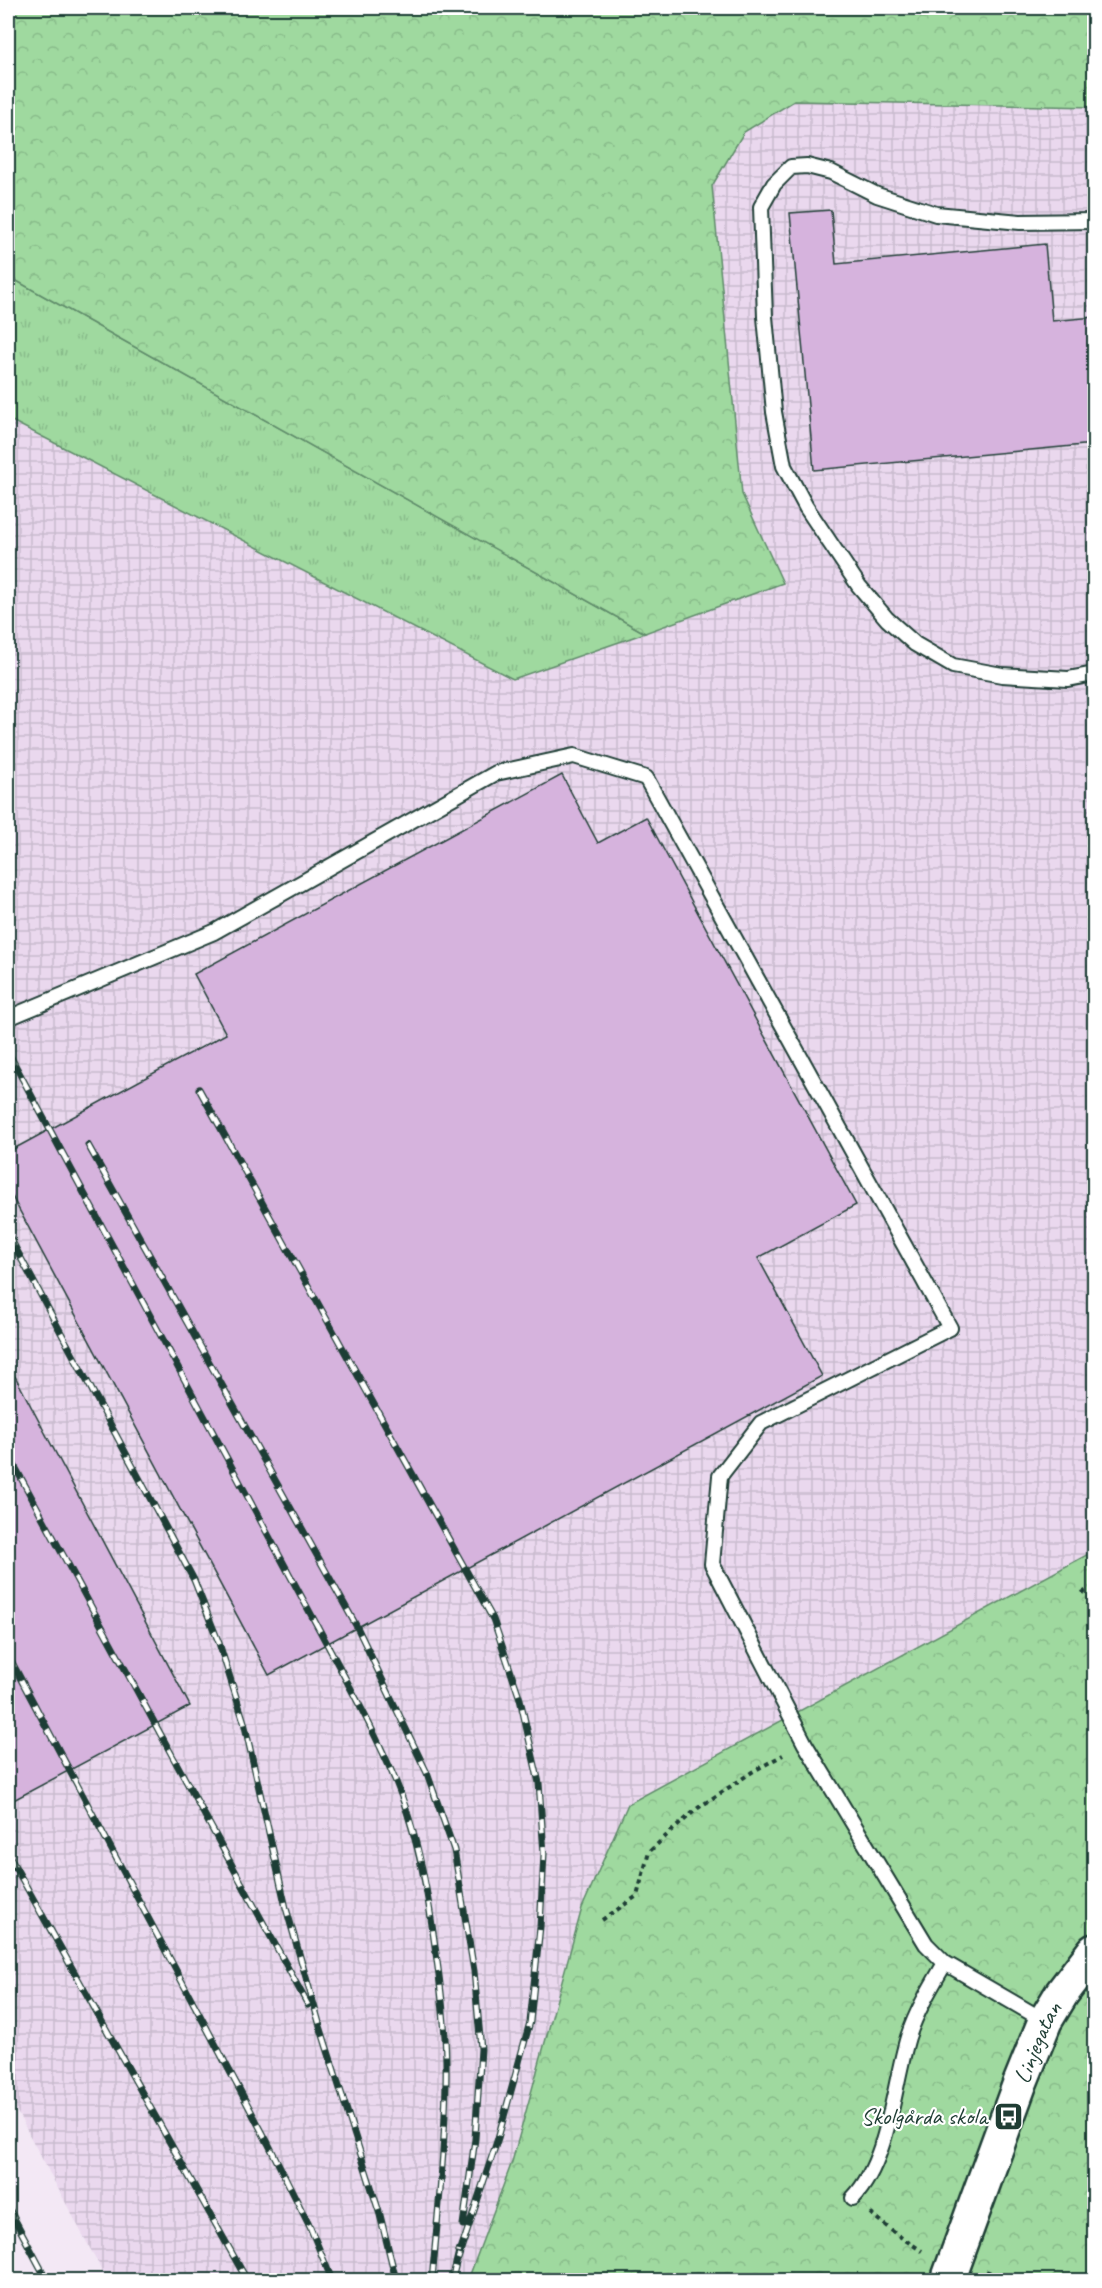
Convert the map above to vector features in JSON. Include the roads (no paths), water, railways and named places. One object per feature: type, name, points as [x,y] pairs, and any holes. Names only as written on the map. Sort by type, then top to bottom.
[{"type":"street","name":"Linjegatan","points":[[948,2280],[1045,2021],[1062,1994],[1095,1951]]},
{"type":"lane","points":[[1095,220],[1020,222],[936,214],[877,195],[831,172],[807,166],[791,167],[774,184],[761,207],[765,317],[774,412],[784,466],[806,507],[859,586],[887,619],[915,644],[953,666],[1002,675],[1068,679],[1095,674]]},
{"type":"lane","points":[[8,1018],[214,932],[496,773],[574,756],[646,778],[950,1328],[761,1423],[720,1476],[712,1564],[805,1744],[926,1944],[945,1963],[1045,2021]]},
{"type":"lane","points":[[853,2198],[864,2186],[876,2158],[891,2110],[908,2038],[923,2000],[945,1963]]},
{"type":"railway","points":[[8,1052],[354,1695],[403,1800],[415,1837],[427,1894],[440,1987],[445,2044],[444,2131],[432,2280]]},
{"type":"railway","points":[[199,1089],[493,1619],[520,1699],[539,1783],[544,1854],[540,1927],[530,2022],[498,2138],[458,2259]]},
{"type":"railway","points":[[88,1145],[357,1627],[427,1773],[454,1850],[474,1971],[481,2049],[475,2139],[463,2225]]},
{"type":"railway","points":[[8,1234],[194,1580],[219,1643],[244,1722],[286,1908],[320,2026],[380,2215],[396,2280]]},
{"type":"railway","points":[[8,1454],[308,2005]]},
{"type":"railway","points":[[8,1655],[268,2143],[310,2227],[332,2280]]},
{"type":"railway","points":[[8,1854],[247,2280]]},
{"type":"railway","points":[[8,2207],[47,2280]]},
{"type":"railway","points":[[452,2280],[459,2251]]},
{"type":"railway","points":[[8,2273],[12,2280]]},
{"type":"place","name":"Skolgårda skola","points":[[1008,2116]]}]
